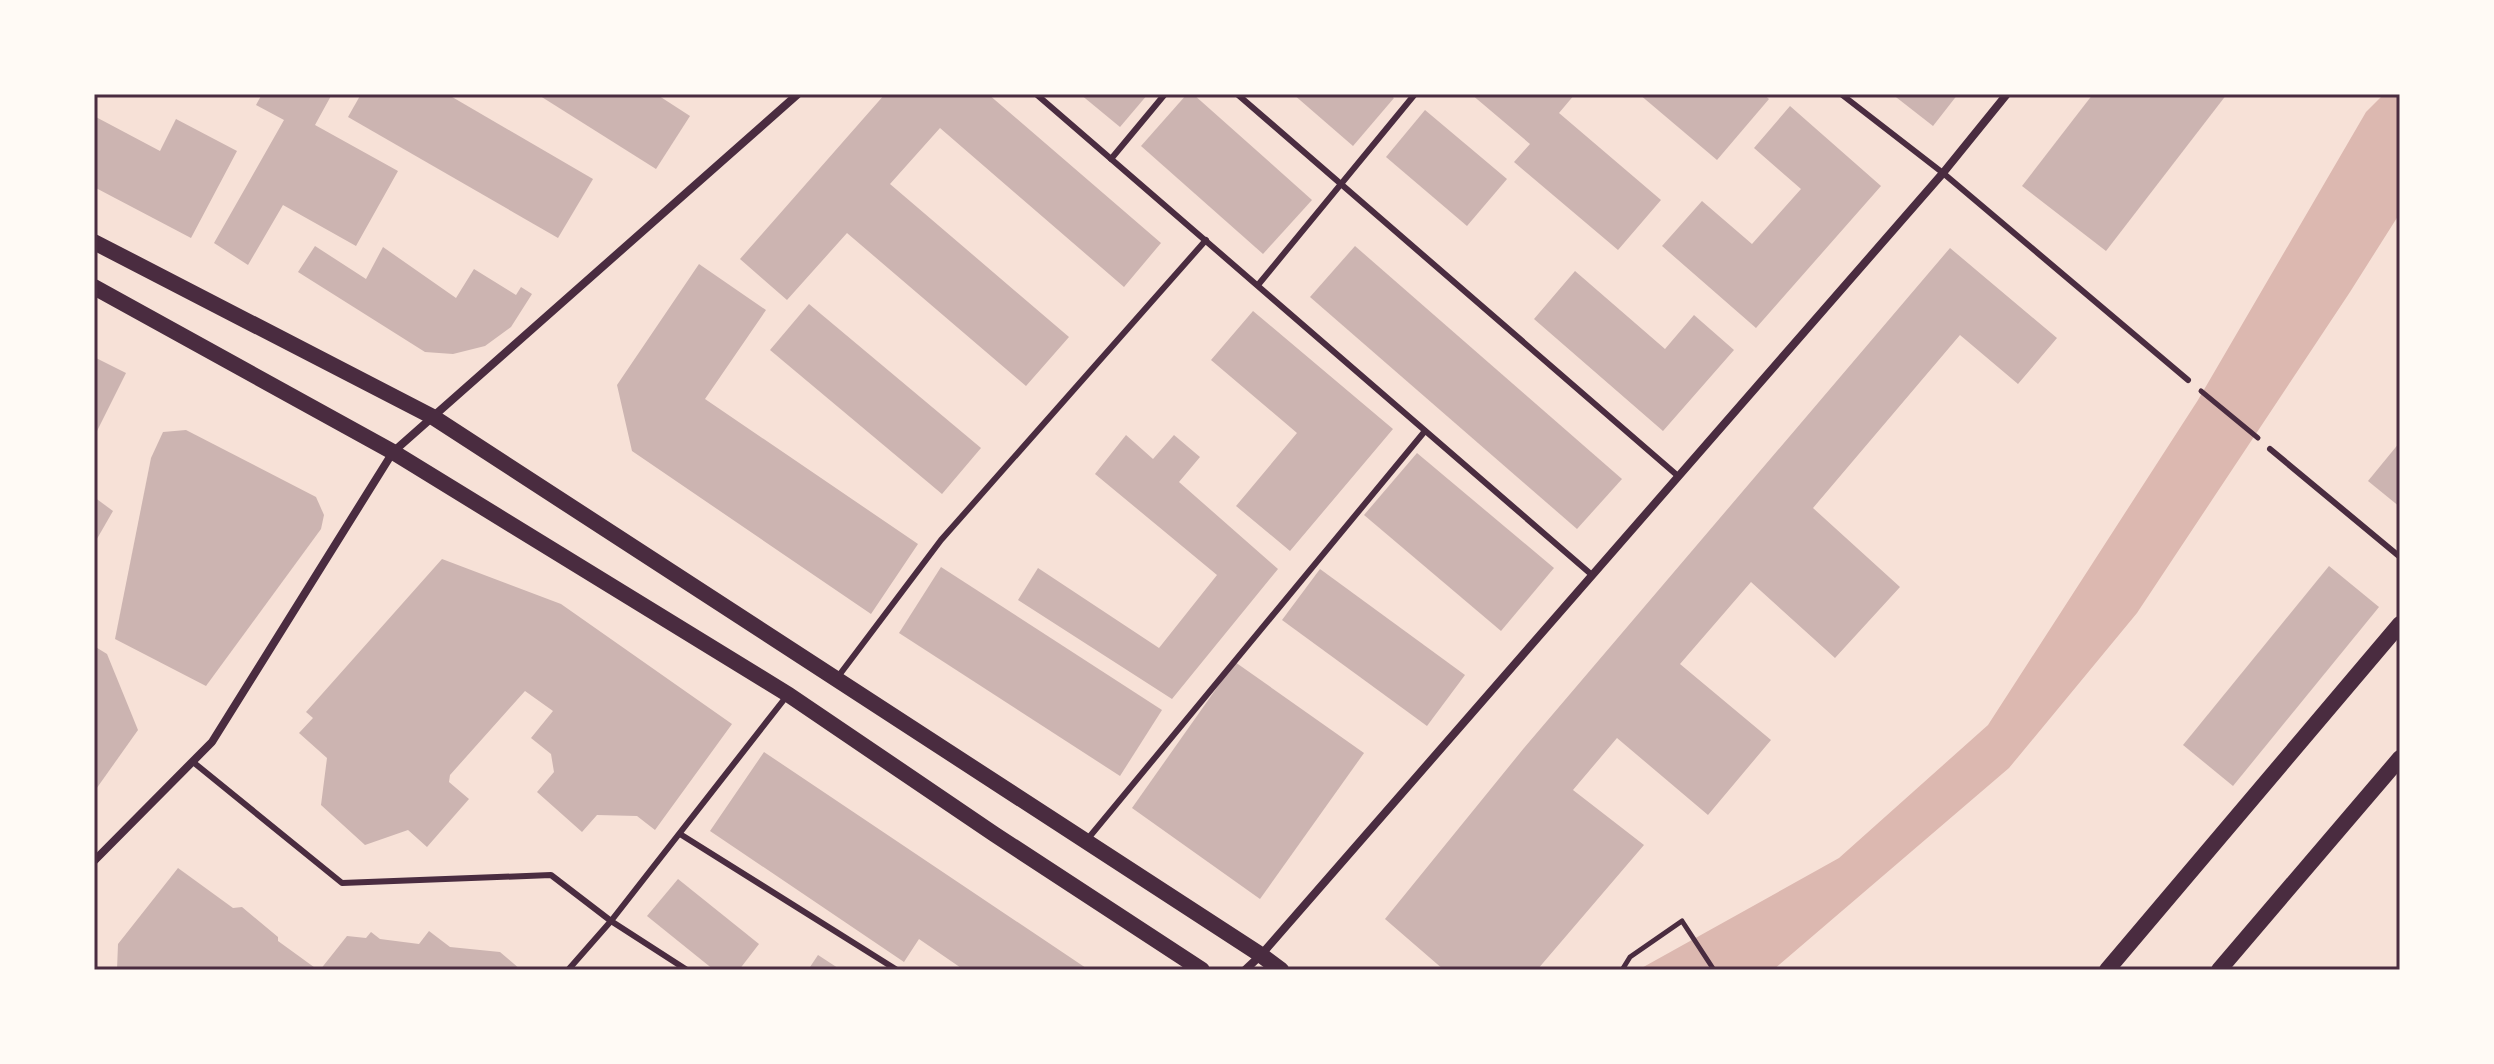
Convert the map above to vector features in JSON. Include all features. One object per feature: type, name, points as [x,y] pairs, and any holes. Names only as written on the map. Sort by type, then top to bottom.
[{"type":"main road","points":[[94,242],[433,417],[1281,970]]},
{"type":"main road","points":[[94,287],[393,452],[789,695],[1202,970]]},
{"type":"main road","points":[[2107,970],[2400,624]]},
{"type":"main road","points":[[2219,970],[2400,758]]},
{"type":"street","points":[[94,861],[212,742],[393,452],[798,94]]},
{"type":"street","points":[[1245,970],[1943,173],[2007,94]]},
{"type":"lane","points":[[1036,94],[1592,575]]},
{"type":"lane","points":[[1111,159],[1165,94]]},
{"type":"lane","points":[[1237,94],[1678,476]]},
{"type":"lane","points":[[1258,285],[1415,94]]},
{"type":"lane","points":[[1841,94],[1943,173],[2188,380]]},
{"type":"lane","points":[[836,679],[941,540],[1206,240]]},
{"type":"lane","points":[[1086,841],[1425,431]]},
{"type":"lane","points":[[2270,449],[2400,557]]},
{"type":"lane","points":[[568,970],[611,921],[789,695]]},
{"type":"lane","points":[[193,762],[342,883],[551,875],[611,921],[687,970]]},
{"type":"lane","points":[[680,834],[897,970]]},
{"type":"path","points":[[2188,380],[2270,449]]},
{"type":"path","points":[[1622,970],[1630,957],[1682,921],[1714,970]]},
{"type":"shaded area","points":[[2384,94],[2400,94],[2400,213],[2137,613],[2009,768],[1773,970],[1638,970],[1839,858],[1988,725],[2198,400],[2366,112]]},
{"type":"building","points":[[262,94],[332,94],[315,125],[398,171],[356,246],[283,205],[248,265],[214,243],[284,120],[256,105]]},
{"type":"building","points":[[361,94],[447,94],[593,179],[558,238],[348,117]]},
{"type":"building","points":[[537,94],[656,94],[690,116],[656,169]]},
{"type":"building","points":[[885,94],[988,94],[1161,243],[1124,287],[940,128],[890,184],[1069,337],[1026,386],[847,233],[787,300],[740,259]]},
{"type":"building","points":[[1080,94],[1148,94],[1120,127]]},
{"type":"building","points":[[1187,94],[1193,94],[1312,200],[1263,254],[1141,146]]},
{"type":"building","points":[[1293,94],[1389,94],[1394,98],[1353,146]]},
{"type":"building","points":[[1471,94],[1575,94],[1559,113],[1661,200],[1618,250],[1514,162],[1530,144]]},
{"type":"building","points":[[1639,94],[1763,94],[1769,99],[1717,160]]},
{"type":"building","points":[[1892,94],[1958,94],[1933,126]]},
{"type":"building","points":[[2093,94],[2227,94],[2106,251],[2022,186]]},
{"type":"building","points":[[1790,106],[1881,186],[1756,328],[1662,246],[1702,201],[1752,244],[1801,189],[1754,148]]},
{"type":"building","points":[[1425,110],[1507,179],[1467,226],[1386,157]]},
{"type":"building","points":[[94,116],[160,151],[176,119],[237,151],[191,238],[94,187]]},
{"type":"building","points":[[315,246],[366,279],[383,247],[456,298],[474,269],[516,295],[521,287],[532,294],[511,327],[485,346],[453,354],[425,352],[298,272]]},
{"type":"building","points":[[1355,246],[1622,479],[1577,529],[1310,297]]},
{"type":"building","points":[[1950,248],[2057,338],[2018,384],[1960,335],[1813,508],[1900,587],[1835,658],[1751,582],[1680,664],[1771,740],[1708,815],[1617,738],[1573,790],[1644,845],[1537,970],[1444,970],[1385,919],[1524,748]]},
{"type":"building","points":[[699,264],[766,310],[705,399],[918,544],[871,614],[632,451],[617,385]]},
{"type":"building","points":[[1575,271],[1665,349],[1694,315],[1734,350],[1663,431],[1534,319]]},
{"type":"building","points":[[809,304],[981,448],[942,494],[770,350]]},
{"type":"building","points":[[1253,311],[1393,429],[1290,551],[1236,506],[1297,433],[1211,360]]},
{"type":"building","points":[[94,357],[126,373],[94,437]]},
{"type":"building","points":[[186,430],[316,497],[324,515],[321,529],[206,686],[115,639],[151,458],[163,432]]},
{"type":"building","points":[[1126,435],[1153,459],[1174,435],[1200,457],[1179,482],[1278,569],[1172,699],[1018,600],[1038,568],[1159,648],[1217,575],[1095,474]]},
{"type":"building","points":[[2400,442],[2400,507],[2368,481]]},
{"type":"building","points":[[1417,453],[1554,568],[1501,631],[1364,515]]},
{"type":"building","points":[[94,497],[113,511],[94,544]]},
{"type":"building","points":[[442,559],[561,604],[732,724],[655,830],[637,816],[597,815],[582,832],[537,792],[554,772],[551,754],[531,738],[553,711],[525,691],[450,775],[449,782],[469,799],[427,847],[408,830],[365,845],[321,805],[327,758],[299,733],[313,718],[306,712]]},
{"type":"building","points":[[2329,566],[2379,607],[2233,786],[2183,745]]},
{"type":"building","points":[[941,567],[1162,710],[1120,776],[899,633]]},
{"type":"building","points":[[1320,569],[1465,675],[1427,726],[1282,620]]},
{"type":"building","points":[[94,646],[107,654],[138,730],[94,792]]},
{"type":"building","points":[[1235,662],[1364,753],[1260,899],[1132,808]]},
{"type":"building","points":[[764,752],[1089,970],[964,970],[919,939],[904,962],[710,831]]},
{"type":"building","points":[[178,868],[233,908],[242,907],[278,937],[278,941],[318,970],[117,970],[118,944]]},
{"type":"building","points":[[678,879],[759,944],[739,970],[714,970],[647,916]]},
{"type":"building","points":[[429,931],[450,947],[500,952],[521,970],[320,970],[347,936],[366,938],[371,932],[380,939],[419,944]]},
{"type":"building","points":[[818,955],[841,970],[808,970]]}]
